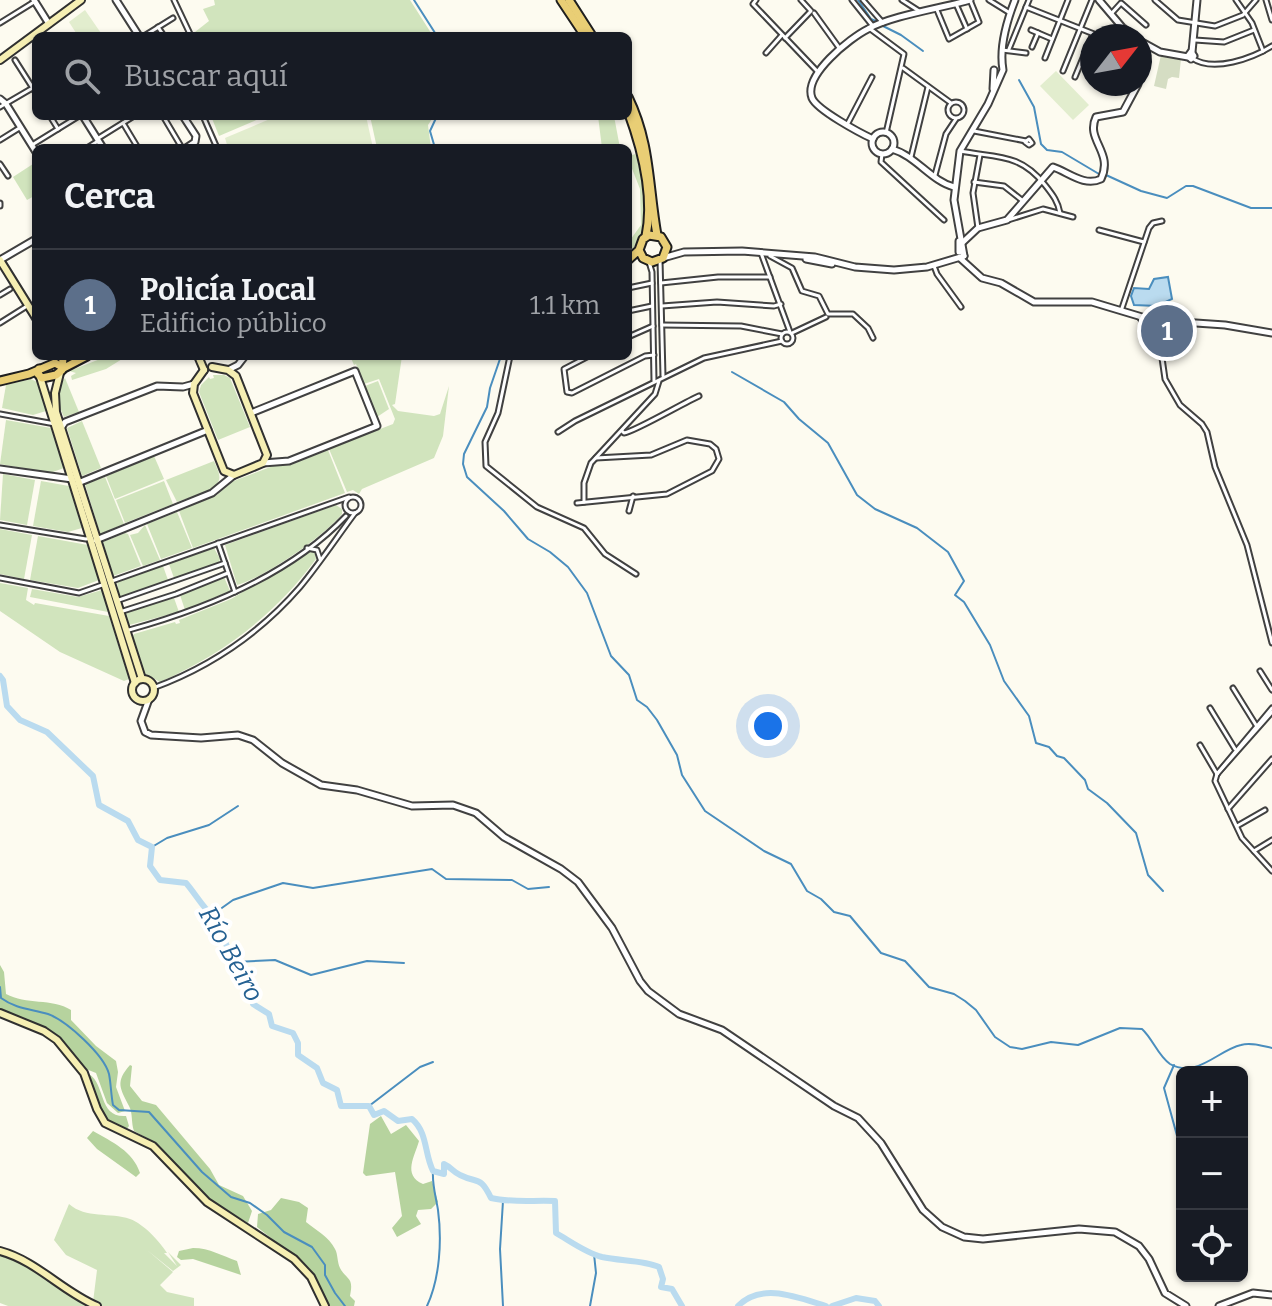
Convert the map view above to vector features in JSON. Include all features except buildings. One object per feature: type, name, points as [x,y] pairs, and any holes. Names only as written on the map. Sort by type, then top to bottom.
[{"type":"main road","points":[[41,32],[81,0]]},
{"type":"main road","points":[[561,0],[582,32]]},
{"type":"main road","points":[[569,0],[589,32]]},
{"type":"main road","points":[[0,60],[32,40]]},
{"type":"main road","points":[[632,106],[648,153],[657,235],[666,243],[662,259],[632,262]]},
{"type":"main road","points":[[630,120],[644,169],[648,226],[639,250],[632,258]]},
{"type":"main road","points":[[646,236],[657,235]]},
{"type":"main road","points":[[639,250],[648,261]]},
{"type":"main road","points":[[0,260],[32,312]]},
{"type":"main road","points":[[0,381],[39,374],[62,363]]},
{"type":"main road","points":[[62,363],[54,398],[60,424],[138,681]]},
{"type":"main road","points":[[207,364],[228,370],[236,376],[267,455],[263,463],[234,475],[224,471],[193,393],[194,384],[207,364]]},
{"type":"main road","points":[[39,374],[60,424]]},
{"type":"main road","points":[[107,582],[125,631],[138,681],[132,692],[139,700],[149,699],[153,688],[150,682],[138,681]]},
{"type":"main road","points":[[0,1013],[44,1031],[57,1040],[84,1073],[105,1123],[153,1146],[207,1202],[294,1259],[311,1277],[325,1306]]},
{"type":"main road","points":[[0,1251],[21,1259],[73,1294],[97,1306]]},
{"type":"street","points":[[116,0],[138,32]]},
{"type":"street","points":[[174,0],[189,32]]},
{"type":"street","points":[[756,0],[753,4],[817,71]]},
{"type":"street","points":[[766,53],[811,11],[801,0]]},
{"type":"street","points":[[852,0],[871,27],[904,54],[886,133]]},
{"type":"street","points":[[863,0],[883,23]]},
{"type":"street","points":[[902,0],[922,13]]},
{"type":"street","points":[[873,139],[846,126],[812,98],[817,71],[840,49],[871,27],[883,23],[970,0],[979,22],[949,39],[937,10]]},
{"type":"street","points":[[989,0],[1010,13]]},
{"type":"street","points":[[1005,50],[1015,0]]},
{"type":"street","points":[[1029,0],[1000,63],[1003,68],[998,71],[993,94],[960,151],[954,200],[960,255],[966,265],[982,278],[1001,283],[1030,301],[1045,304],[1092,302],[1140,318],[1225,325],[1272,333]]},
{"type":"street","points":[[1045,58],[1068,0]]},
{"type":"street","points":[[1082,24],[1092,0]]},
{"type":"street","points":[[1155,0],[1178,20],[1222,25],[1246,12],[1256,0]]},
{"type":"street","points":[[1191,56],[1197,0]]},
{"type":"street","points":[[1236,0],[1246,12],[1263,51]]},
{"type":"street","points":[[1266,0],[1272,20]]},
{"type":"street","points":[[0,23],[34,1],[49,24]]},
{"type":"street","points":[[1103,1],[1120,24]]},
{"type":"street","points":[[1111,14],[1121,3],[1145,24]]},
{"type":"street","points":[[956,4],[967,29]]},
{"type":"street","points":[[1026,7],[1080,28],[1063,71]]},
{"type":"street","points":[[814,13],[840,49]]},
{"type":"street","points":[[149,32],[173,18]]},
{"type":"street","points":[[158,27],[161,32]]},
{"type":"street","points":[[1031,30],[1052,39]]},
{"type":"street","points":[[1195,40],[1224,42],[1254,30]]},
{"type":"street","points":[[1032,47],[1038,33]]},
{"type":"street","points":[[1152,48],[1160,52],[1191,56],[1201,64],[1212,64],[1272,46]]},
{"type":"street","points":[[1005,50],[1026,53]]},
{"type":"street","points":[[15,60],[32,84]]},
{"type":"street","points":[[1075,77],[1080,66]]},
{"type":"street","points":[[901,67],[951,103],[956,102],[963,107],[963,114],[946,134],[936,174]]},
{"type":"street","points":[[846,126],[872,77]]},
{"type":"street","points":[[912,156],[928,87]]},
{"type":"street","points":[[3,106],[32,88]]},
{"type":"street","points":[[1007,220],[1053,167],[1086,181],[1101,179],[1105,171],[1105,156],[1092,131],[1093,124],[1096,117],[1123,112],[1132,96]]},
{"type":"street","points":[[0,99],[32,145]]},
{"type":"street","points":[[951,103],[948,113],[956,119]]},
{"type":"street","points":[[52,120],[58,129]]},
{"type":"street","points":[[34,144],[74,120]]},
{"type":"street","points":[[84,120],[100,144]]},
{"type":"street","points":[[92,144],[128,120]]},
{"type":"street","points":[[166,120],[181,144]]},
{"type":"street","points":[[186,120],[196,136],[191,144]]},
{"type":"street","points":[[205,120],[215,144]]},
{"type":"street","points":[[123,123],[136,144]]},
{"type":"street","points":[[0,140],[21,127]]},
{"type":"street","points":[[971,131],[1026,141]]},
{"type":"street","points":[[873,139],[878,134],[886,133],[892,137],[893,148]]},
{"type":"street","points":[[873,139],[875,150],[882,154]]},
{"type":"street","points":[[893,148],[912,156],[954,185]]},
{"type":"street","points":[[882,154],[893,148]]},
{"type":"street","points":[[960,151],[1025,164],[1058,202],[1060,213]]},
{"type":"street","points":[[882,154],[881,162],[944,220]]},
{"type":"street","points":[[978,228],[974,182],[980,155]]},
{"type":"street","points":[[0,164],[8,176]]},
{"type":"street","points":[[974,182],[1004,186],[1023,201]]},
{"type":"street","points":[[960,239],[978,228],[1036,209],[1073,217]]},
{"type":"street","points":[[1121,311],[1144,242],[1153,223],[1162,221]]},
{"type":"street","points":[[1099,230],[1144,242]]},
{"type":"street","points":[[666,243],[674,250],[684,252],[761,252],[883,270],[934,266],[960,255]]},
{"type":"street","points":[[0,260],[32,244]]},
{"type":"street","points":[[584,502],[585,476],[596,458],[655,394],[659,379],[662,325],[662,259],[684,252]]},
{"type":"street","points":[[558,432],[704,358],[782,341],[791,343],[793,339],[761,252]]},
{"type":"street","points":[[770,253],[772,259],[792,268],[802,291],[819,296],[828,314],[853,314],[868,328],[873,338]]},
{"type":"street","points":[[648,261],[652,272],[654,355],[659,379]]},
{"type":"street","points":[[934,266],[961,307]]},
{"type":"street","points":[[652,272],[661,272]]},
{"type":"street","points":[[661,283],[709,277],[770,277]]},
{"type":"street","points":[[632,287],[652,283]]},
{"type":"street","points":[[0,295],[10,289]]},
{"type":"street","points":[[662,306],[717,302],[781,304]]},
{"type":"street","points":[[0,323],[28,305]]},
{"type":"street","points":[[632,310],[653,305]]},
{"type":"street","points":[[632,335],[662,325],[741,326],[782,334],[826,317]]},
{"type":"street","points":[[1140,318],[1161,351]]},
{"type":"street","points":[[1161,321],[1161,351],[1167,383],[1180,405],[1207,432],[1212,460],[1247,545],[1272,643]]},
{"type":"street","points":[[782,334],[782,341]]},
{"type":"street","points":[[581,360],[564,369],[567,392],[572,393],[645,356],[654,355]]},
{"type":"street","points":[[228,370],[242,360]]},
{"type":"street","points":[[509,360],[498,413],[485,442],[486,466],[537,507],[584,528],[605,554],[636,574]]},
{"type":"street","points":[[236,376],[238,365]]},
{"type":"street","points":[[251,413],[355,371],[376,423],[289,461],[263,463]]},
{"type":"street","points":[[0,414],[60,424],[157,386],[183,387],[194,384]]},
{"type":"street","points":[[183,387],[193,393]]},
{"type":"street","points":[[622,431],[633,432],[643,423],[699,396]]},
{"type":"street","points":[[0,469],[75,481],[208,430]]},
{"type":"street","points":[[577,503],[667,494],[712,471],[718,462],[716,449],[707,442],[684,440],[651,455],[596,458]]},
{"type":"street","points":[[267,455],[278,461]]},
{"type":"street","points":[[222,484],[224,471]]},
{"type":"street","points":[[0,525],[94,539],[212,493],[234,475]]},
{"type":"street","points":[[0,578],[79,593],[332,502],[355,496],[361,502],[360,509],[289,599],[253,633],[204,665],[153,688]]},
{"type":"street","points":[[629,511],[633,496]]},
{"type":"street","points":[[343,527],[349,497]]},
{"type":"street","points":[[332,502],[355,513]]},
{"type":"street","points":[[125,631],[183,614],[235,592],[307,548],[347,511]]},
{"type":"street","points":[[218,543],[235,592]]},
{"type":"street","points":[[307,548],[317,550],[321,560]]},
{"type":"street","points":[[115,600],[225,563]]},
{"type":"street","points":[[119,612],[228,573]]},
{"type":"street","points":[[1265,618],[1272,614]]},
{"type":"street","points":[[1260,671],[1272,690]]},
{"type":"street","points":[[1233,688],[1258,727]]},
{"type":"street","points":[[149,699],[142,727],[151,735],[201,738],[238,735],[246,737],[282,763],[321,785],[357,790],[417,807],[446,805],[469,809],[504,837],[578,882],[600,909],[648,991],[679,1014],[722,1030],[834,1106],[858,1118],[881,1143],[923,1210],[942,1227],[964,1237],[983,1239],[1079,1229],[1115,1232],[1139,1246],[1149,1259],[1165,1293],[1186,1306]]},
{"type":"street","points":[[139,700],[143,714]]},
{"type":"street","points":[[1210,708],[1237,751]]},
{"type":"street","points":[[1272,710],[1217,774],[1215,781],[1236,827],[1272,871]]},
{"type":"street","points":[[1200,745],[1217,774]]},
{"type":"street","points":[[1228,809],[1272,760]]},
{"type":"street","points":[[1236,827],[1265,810]]},
{"type":"street","points":[[1254,851],[1272,840]]},
{"type":"street","points":[[1219,1306],[1253,1293],[1272,1295]]},
{"type":"green space","points":[[214,0],[410,0],[430,32],[195,32],[209,21],[203,9],[215,5]]},
{"type":"green space","points":[[85,10],[100,32],[75,32],[69,22]]},
{"type":"green space","points":[[1161,55],[1181,59],[1179,78],[1168,79],[1166,89],[1154,86]]},
{"type":"green space","points":[[1056,71],[1089,105],[1073,120],[1040,86]]},
{"type":"green space","points":[[213,120],[257,120],[219,136]]},
{"type":"green space","points":[[268,120],[367,120],[372,144],[227,144],[225,138]]},
{"type":"green space","points":[[371,120],[431,120],[428,125],[430,144],[376,144]]},
{"type":"green space","points":[[598,120],[615,120],[619,144],[602,144]]},
{"type":"green space","points":[[635,154],[637,159],[641,178],[644,222],[632,250],[632,237],[641,225],[640,189],[632,169],[632,155]]},
{"type":"green space","points":[[32,165],[32,197],[27,200],[13,177]]},
{"type":"green space","points":[[98,360],[121,360],[106,369],[72,380],[71,376],[76,373],[69,371]]},
{"type":"green space","points":[[352,360],[401,360],[395,404],[392,405],[398,411],[434,416],[440,414],[449,386],[443,436],[434,458],[362,489],[359,494],[353,490],[347,492],[329,449],[393,424],[395,419],[379,379],[364,384]]},
{"type":"green space","points":[[213,375],[230,378],[250,427],[218,440],[199,392],[201,385],[209,377],[214,378]]},
{"type":"green space","points":[[65,378],[79,412],[64,417],[58,397]]},
{"type":"green space","points":[[31,379],[37,382],[46,411],[33,415],[2,408],[6,385]]},
{"type":"green space","points":[[378,381],[389,409],[377,417],[365,386]]},
{"type":"green space","points":[[6,420],[51,428],[64,468],[50,473],[0,464]]},
{"type":"green space","points":[[82,421],[101,468],[82,476],[67,428]]},
{"type":"green space","points":[[328,450],[345,493],[193,548],[179,511],[217,495],[231,482],[273,466],[291,465]]},
{"type":"green space","points":[[154,456],[164,479],[115,499],[106,476]]},
{"type":"green space","points":[[214,461],[219,476],[216,484],[207,491],[177,502],[166,480]]},
{"type":"green space","points":[[3,474],[35,480],[27,525],[0,520]]},
{"type":"green space","points":[[105,477],[124,524],[100,534],[85,484]]},
{"type":"green space","points":[[41,481],[69,486],[82,528],[68,532],[33,526]]},
{"type":"green space","points":[[164,481],[173,504],[125,523],[116,500]]},
{"type":"green space","points":[[336,505],[342,509],[342,514],[322,533],[277,565],[237,585],[225,545]]},
{"type":"green space","points":[[177,512],[192,548],[161,559],[147,524]]},
{"type":"green space","points":[[145,525],[160,560],[143,566],[130,535],[138,533]]},
{"type":"green space","points":[[0,529],[32,535],[24,579],[0,574]]},
{"type":"green space","points":[[125,533],[141,566],[113,576],[103,542]]},
{"type":"green space","points":[[38,536],[88,545],[99,580],[78,588],[30,580]]},
{"type":"green space","points":[[214,548],[219,562],[174,578],[169,564]]},
{"type":"green space","points":[[311,551],[316,559],[283,598],[226,646],[160,682],[142,672],[132,637],[134,634],[180,623],[179,620],[231,599]]},
{"type":"green space","points":[[163,566],[168,580],[119,596],[117,582]]},
{"type":"green space","points":[[224,577],[230,591],[185,610],[180,595]]},
{"type":"green space","points":[[0,583],[28,588],[26,600],[34,605],[109,616],[129,679],[124,681],[60,652],[0,611]]},
{"type":"green space","points":[[32,589],[78,597],[102,590],[108,612],[30,597]]},
{"type":"green space","points":[[174,598],[179,612],[129,625],[127,611]]},
{"type":"green space","points":[[0,965],[4,972],[6,994],[71,1010],[71,1020],[116,1061],[116,1087],[125,1111],[118,1113],[107,1103],[96,1073],[86,1069],[52,1032],[0,1009]]},
{"type":"green space","points":[[130,1065],[130,1086],[142,1101],[156,1105],[210,1169],[219,1185],[243,1196],[252,1211],[248,1223],[212,1201],[154,1142],[134,1131],[130,1109],[120,1085]]},
{"type":"green space","points":[[89,1074],[111,1112],[126,1116],[129,1126],[126,1130],[115,1126],[99,1108]]},
{"type":"green space","points":[[381,1116],[391,1134],[406,1125],[419,1141],[411,1170],[423,1184],[432,1181],[438,1202],[431,1209],[418,1210],[416,1216],[421,1224],[397,1237],[392,1228],[402,1216],[395,1172],[366,1176],[363,1173],[370,1124]]},
{"type":"green space","points":[[93,1131],[127,1153],[140,1173],[136,1177],[97,1149],[87,1138]]},
{"type":"green space","points":[[281,1198],[299,1202],[308,1208],[306,1222],[326,1237],[335,1249],[340,1268],[350,1282],[354,1306],[328,1306],[310,1269],[257,1227],[258,1214],[271,1210]]},
{"type":"green space","points":[[69,1204],[83,1212],[130,1219],[146,1229],[167,1253],[164,1253],[177,1266],[168,1252],[181,1265],[173,1271],[147,1250],[173,1272],[160,1285],[167,1292],[194,1298],[194,1306],[102,1306],[93,1302],[97,1270],[66,1255],[54,1240]]},
{"type":"green space","points":[[193,1248],[237,1261],[241,1275],[193,1259],[181,1260],[177,1257],[179,1251]]},
{"type":"green space","points":[[0,1253],[31,1266],[93,1306],[8,1306],[0,1303]]},
{"type":"water","points":[[1168,277],[1172,299],[1157,306],[1134,305],[1131,296],[1134,288],[1149,289],[1154,279]]},
{"type":"waterway","points":[[414,0],[434,32]]},
{"type":"waterway","points":[[858,0],[871,19],[878,22]]},
{"type":"waterway","points":[[883,26],[923,51]]},
{"type":"waterway","points":[[1019,80],[1034,107],[1041,144],[1047,150],[1062,152],[1099,174]]},
{"type":"waterway","points":[[434,144],[430,131],[435,120]]},
{"type":"waterway","points":[[1106,175],[1141,191],[1167,198],[1186,186],[1193,186],[1251,208],[1272,208]]},
{"type":"waterway","points":[[500,360],[487,407],[464,454],[467,477],[504,511],[528,539],[568,567],[587,593],[611,656],[629,675],[637,700],[657,720],[677,755],[682,775],[705,811],[764,851],[791,864],[807,891],[834,912],[850,916],[881,953],[905,961],[929,987],[954,994],[965,1001],[976,1010],[995,1037],[1010,1047],[1022,1049],[1051,1042],[1078,1045],[1120,1028],[1142,1029],[1166,1061],[1180,1068],[1198,1066],[1241,1045],[1272,1048]]},
{"type":"waterway","points":[[732,372],[784,402],[828,443],[857,495],[875,509],[917,528],[948,552],[964,581],[955,595],[964,602],[990,645],[1004,681],[1029,716],[1036,743],[1049,747],[1057,756],[1064,758],[1085,780],[1088,789],[1107,803],[1136,833],[1148,875],[1163,891]]},
{"type":"waterway","name":"Río Beiro","points":[[0,676],[7,706],[20,720],[47,732],[93,776],[99,805],[128,821],[138,840],[152,847],[150,866],[160,880],[186,883],[212,915],[239,971],[240,980],[252,990],[253,1004],[269,1014],[272,1026],[293,1033],[298,1043],[298,1055],[317,1068],[323,1083],[337,1090],[341,1106],[369,1106],[374,1115],[384,1111],[398,1121],[412,1119],[421,1130],[433,1171],[444,1174],[444,1164],[458,1174],[481,1183],[491,1198],[555,1201],[556,1233],[596,1255],[659,1267],[663,1279],[661,1287],[672,1289],[682,1306]]},
{"type":"waterway","points":[[152,847],[167,838],[209,825],[238,806]]},
{"type":"waterway","points":[[212,915],[233,900],[283,883],[313,888],[432,869],[446,879],[512,880],[528,889],[549,887]]},
{"type":"waterway","points":[[235,962],[275,960],[311,975],[367,961],[404,963]]},
{"type":"waterway","points":[[0,987],[1,998],[18,1007],[56,1018],[93,1049],[109,1074],[113,1105],[119,1110],[149,1112],[202,1172],[231,1197],[250,1203],[284,1232],[312,1247],[325,1265],[325,1275],[345,1306]]},
{"type":"waterway","points":[[369,1106],[420,1067],[433,1062]]},
{"type":"waterway","points":[[1174,1065],[1164,1088],[1178,1138]]},
{"type":"waterway","points":[[427,1306],[435,1283],[440,1246],[433,1171]]},
{"type":"waterway","points":[[503,1201],[500,1249],[503,1306]]},
{"type":"waterway","points":[[590,1306],[596,1273],[594,1254]]},
{"type":"waterway","name":"Río Beiro","points":[[738,1306],[747,1299],[768,1293],[826,1306]]},
{"type":"waterway","name":"Río Beiro","points":[[832,1306],[856,1298],[875,1301],[879,1306]]},
{"type":"place","name":"Policía Local","points":[[1167,331]]}]
